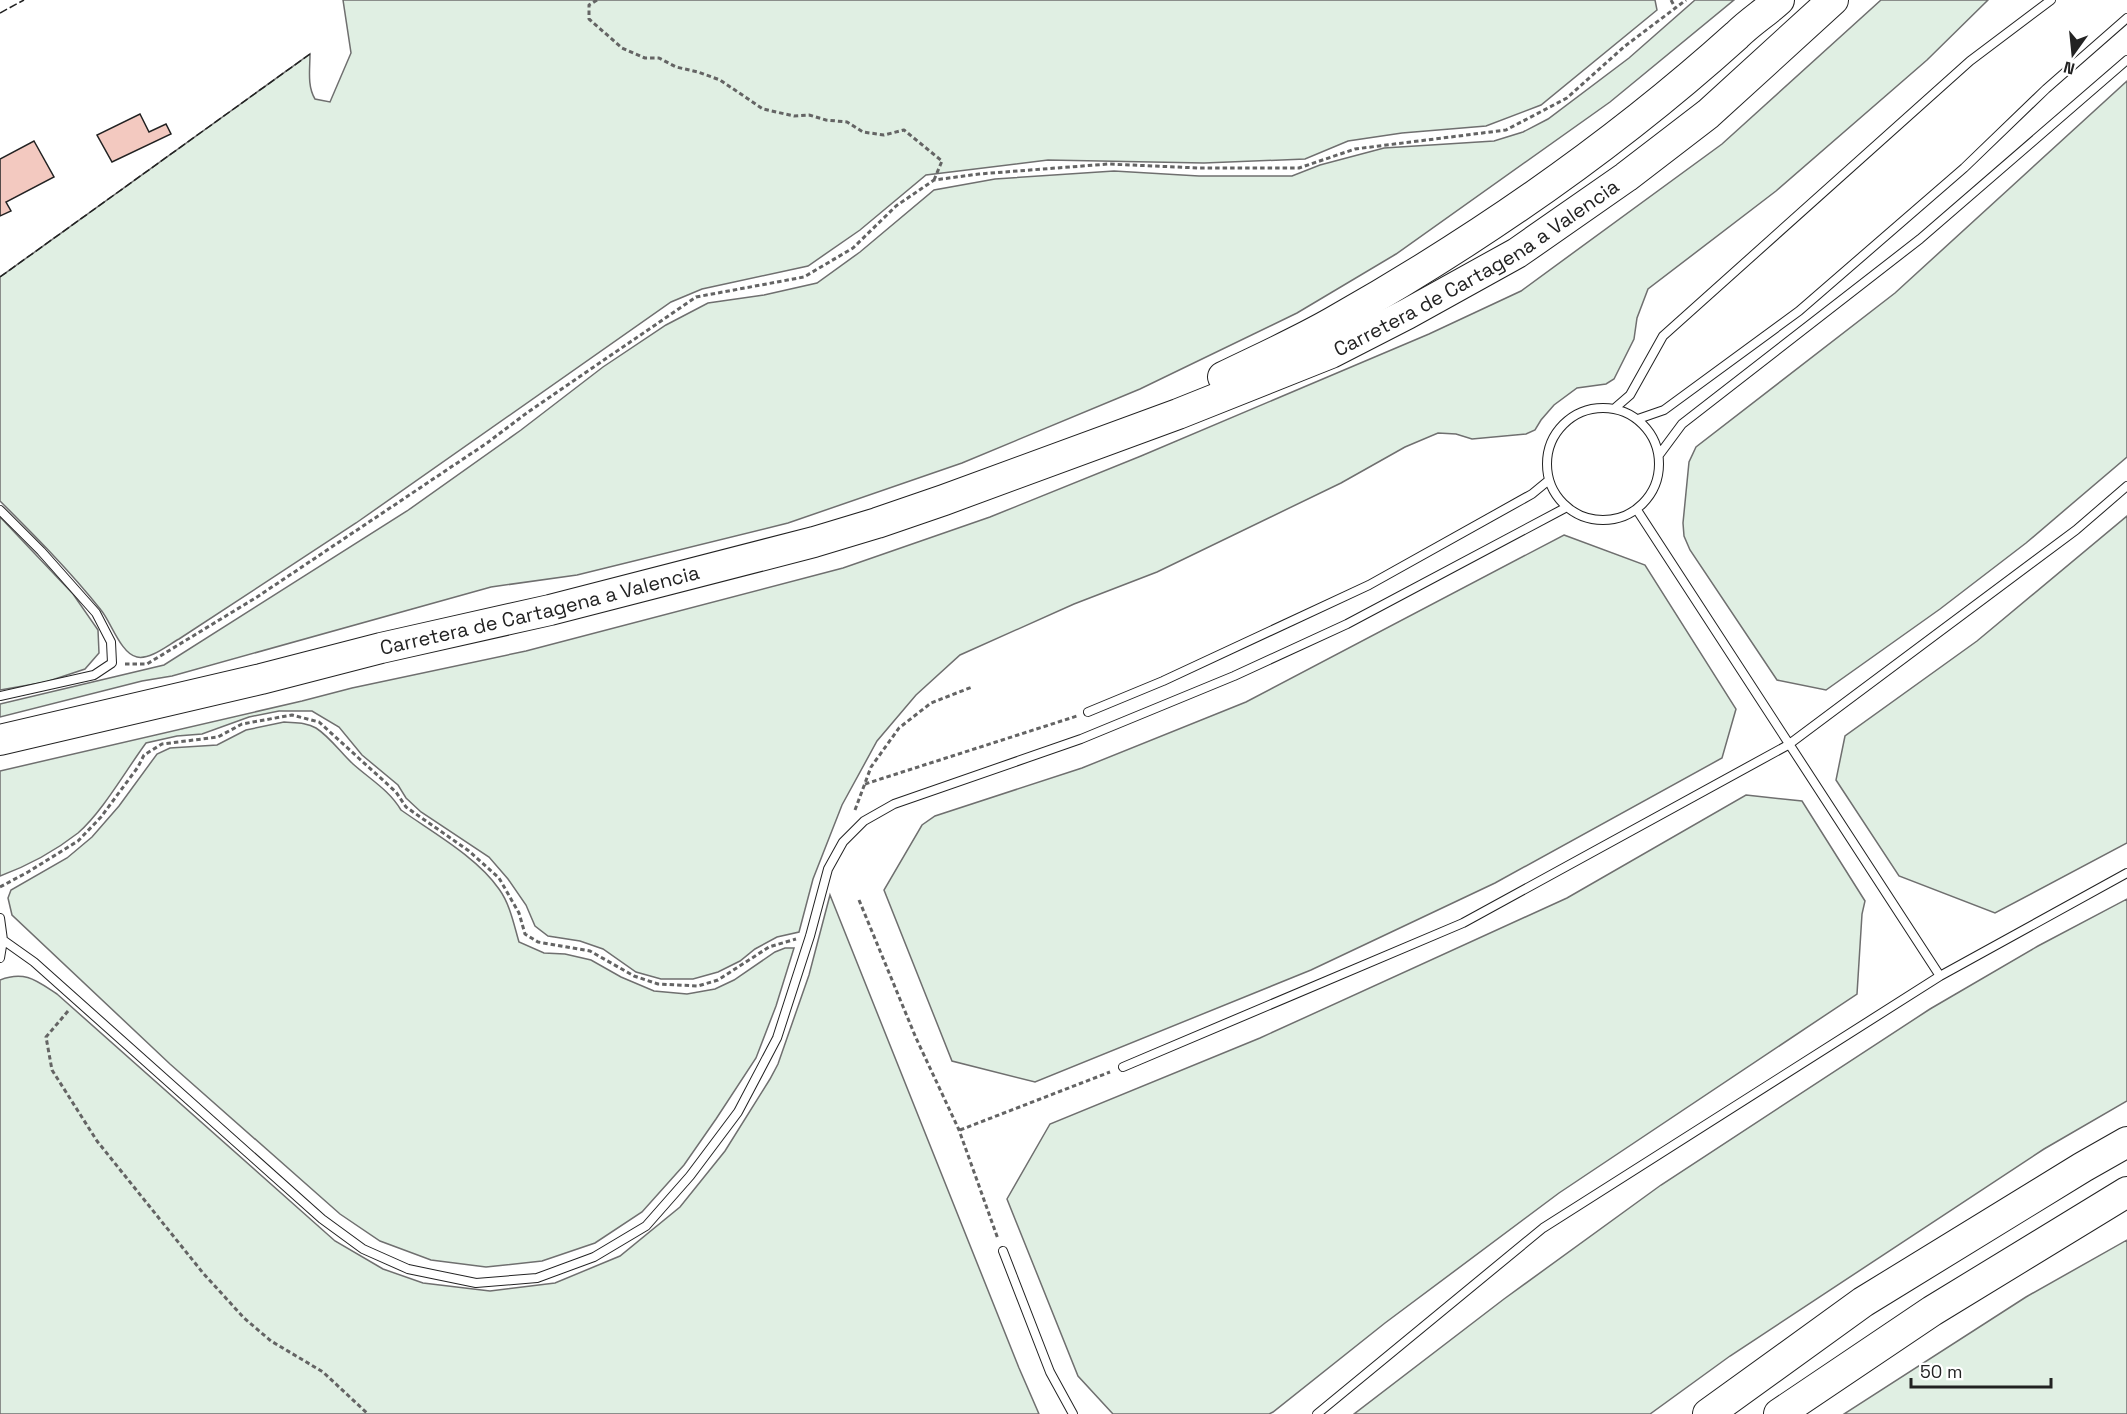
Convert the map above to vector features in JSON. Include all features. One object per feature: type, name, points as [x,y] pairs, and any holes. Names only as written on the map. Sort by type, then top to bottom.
[{"type":"highway","points":[[1738,34],[1767,0]]},
{"type":"highway","name":"Carretera de Cartagena a Valencia","points":[[1071,453],[1332,322],[1470,239],[1549,187],[1607,144],[1674,91],[1779,0]]},
{"type":"highway","name":"Carretera de Cartagena a Valencia","points":[[0,740],[561,607],[814,542],[877,523],[1178,414],[1331,353],[1517,253],[1626,177],[1699,121],[1833,0]]},
{"type":"highway","points":[[2083,1167],[2107,1136],[2127,1124]]},
{"type":"highway","points":[[1708,1414],[1863,1302],[2127,1142]]},
{"type":"highway","points":[[1779,1414],[1932,1311],[2127,1192]]},
{"type":"lane","points":[[1615,408],[1630,395],[1663,336],[1970,61],[2052,0]]},
{"type":"lane","points":[[1638,419],[1664,410],[1799,311],[1964,168],[2046,89],[2127,18]]},
{"type":"lane","points":[[1659,455],[1682,424],[1920,239],[2127,60]]},
{"type":"lane","points":[[1597,408],[1615,408],[1638,419],[1656,441],[1659,455],[1660,471],[1656,486],[1648,499],[1636,510],[1620,518],[1601,521],[1583,517],[1567,507],[1554,493],[1546,467],[1547,453],[1553,436],[1565,422],[1580,412],[1597,408]]},
{"type":"lane","points":[[1088,712],[1162,681],[1368,585],[1532,494],[1549,480]]},
{"type":"lane","points":[[1123,1067],[1463,922],[1788,745],[2076,530],[2127,486]]},
{"type":"lane","points":[[3,940],[34,962],[322,1219],[363,1249],[408,1269],[476,1283],[537,1278],[594,1257],[646,1226],[690,1176],[738,1112],[777,1038],[810,936],[828,869],[843,842],[864,820],[894,804],[1081,739],[1234,676],[1347,624],[1567,507]]},
{"type":"lane","points":[[0,510],[41,551],[96,613],[111,642],[111,663],[94,675],[0,696]]},
{"type":"lane","points":[[1636,510],[1940,976]]},
{"type":"lane","points":[[1317,1414],[1543,1228],[1940,976],[2127,873]]},
{"type":"lane","points":[[0,918],[3,940],[0,958]]},
{"type":"lane","points":[[1003,1251],[1050,1372],[1073,1414]]},
{"type":"path","points":[[597,0],[589,5],[589,19],[622,48],[645,58],[659,58],[676,67],[720,80],[763,109],[794,116],[809,115],[826,120],[847,122],[863,132],[884,135],[904,130],[942,162],[934,180]]},
{"type":"path","points":[[1671,0],[1676,9]]},
{"type":"path","points":[[111,663],[147,664],[257,597],[487,443],[528,412],[696,297],[804,277],[853,248],[896,206],[934,180],[979,174],[1108,164],[1199,168],[1299,168],[1354,148],[1506,130],[1567,98],[1625,46],[1686,0]]},
{"type":"path","points":[[843,842],[872,766],[899,728],[931,703],[972,687]]},
{"type":"path","points":[[865,784],[1088,712]]},
{"type":"path","points":[[0,887],[78,841],[101,817],[144,755],[162,744],[218,737],[242,724],[292,715],[319,722],[396,792],[406,807],[469,851],[499,878],[519,913],[525,934],[538,942],[590,951],[634,976],[658,984],[698,986],[718,980],[769,946],[810,936]]},
{"type":"path","points":[[859,900],[916,1038],[959,1130],[1003,1251]]},
{"type":"path","points":[[77,1001],[46,1037],[52,1070],[97,1142],[172,1238],[244,1318],[271,1341],[323,1372],[368,1414]]},
{"type":"path","points":[[959,1130],[1123,1067]]},
{"type":"green space","points":[[343,0],[1655,0],[1657,10],[1541,105],[1486,126],[1402,133],[1348,141],[1305,159],[1204,163],[1048,160],[926,175],[860,230],[808,266],[702,289],[671,302],[356,523],[164,648],[148,656],[137,657],[126,650],[105,615],[77,581],[0,501],[0,277],[310,54],[312,94],[315,99],[330,102],[351,53]]},
{"type":"green space","points":[[1695,0],[1734,0],[1610,102],[1396,254],[1297,313],[1140,389],[962,463],[788,523],[577,575],[491,587],[172,676],[142,681],[0,717],[0,704],[164,665],[407,511],[521,430],[603,367],[666,325],[708,303],[764,295],[817,283],[860,252],[934,190],[995,179],[1114,171],[1199,176],[1292,176],[1320,165],[1384,148],[1494,141],[1523,132],[1548,119],[1629,58]]},
{"type":"green space","points":[[1881,0],[1988,0],[1927,60],[1776,191],[1648,289],[1637,318],[1634,339],[1614,379],[1606,384],[1577,388],[1554,405],[1535,430],[1526,434],[1472,439],[1456,434],[1438,433],[1405,447],[1341,483],[1157,572],[1074,604],[960,655],[916,695],[877,741],[842,805],[813,879],[799,932],[777,937],[718,972],[693,979],[661,979],[636,972],[603,949],[580,941],[548,936],[535,926],[526,905],[489,857],[421,812],[406,798],[398,785],[362,755],[339,727],[312,711],[279,711],[249,717],[202,734],[177,736],[146,743],[105,802],[78,833],[40,858],[0,876],[0,771],[352,688],[526,651],[843,568],[990,517],[1429,334],[1521,291],[1722,144]]},
{"type":"green space","points":[[2127,81],[2127,457],[2026,543],[1940,609],[1826,690],[1777,680],[1690,550],[1684,536],[1683,523],[1689,462],[1696,447],[1895,293]]},
{"type":"green space","points":[[2127,516],[2127,843],[1995,913],[1899,876],[1836,780],[1845,736],[1977,641]]},
{"type":"green space","points":[[0,517],[73,594],[98,630],[99,653],[85,669],[46,682],[0,690]]},
{"type":"green space","points":[[1564,535],[1645,565],[1736,709],[1722,758],[1495,883],[1311,970],[1035,1082],[952,1061],[884,890],[922,825],[935,816],[1082,768],[1246,702]]},
{"type":"green space","points":[[284,722],[300,723],[316,728],[385,791],[401,810],[479,866],[503,895],[519,942],[544,953],[565,954],[591,960],[621,977],[654,991],[687,994],[715,989],[734,980],[775,952],[785,948],[794,948],[776,1006],[756,1058],[684,1165],[642,1212],[595,1243],[542,1261],[486,1267],[431,1260],[380,1241],[340,1214],[170,1064],[12,915],[8,898],[11,890],[67,858],[92,837],[119,806],[157,754],[170,748],[217,745],[246,730]]},
{"type":"green space","points":[[1746,795],[1802,801],[1865,901],[1862,914],[1857,994],[1559,1193],[1385,1323],[1273,1412],[1269,1414],[1113,1414],[1078,1376],[1007,1199],[1050,1124],[1260,1038],[1567,898]]},
{"type":"green space","points":[[830,895],[1039,1414],[0,1414],[0,980],[17,976],[30,978],[57,994],[335,1241],[383,1269],[423,1283],[490,1291],[555,1283],[620,1256],[680,1207],[725,1151],[778,1064],[809,975]]},
{"type":"green space","points":[[2127,899],[2127,1101],[2044,1149],[1730,1356],[1650,1414],[1354,1414],[1504,1299],[1661,1185],[1930,1009],[2038,946]]},
{"type":"green space","points":[[2127,1240],[2127,1414],[1844,1414],[2026,1297]]},
{"type":"building","points":[[140,114],[149,132],[166,124],[171,134],[112,162],[97,135]]},
{"type":"building","points":[[34,141],[54,177],[6,202],[11,211],[0,216],[0,159]]},
{"type":"fence","points":[[0,13],[24,0]]},
{"type":"fence","points":[[0,277],[310,54]]}]
